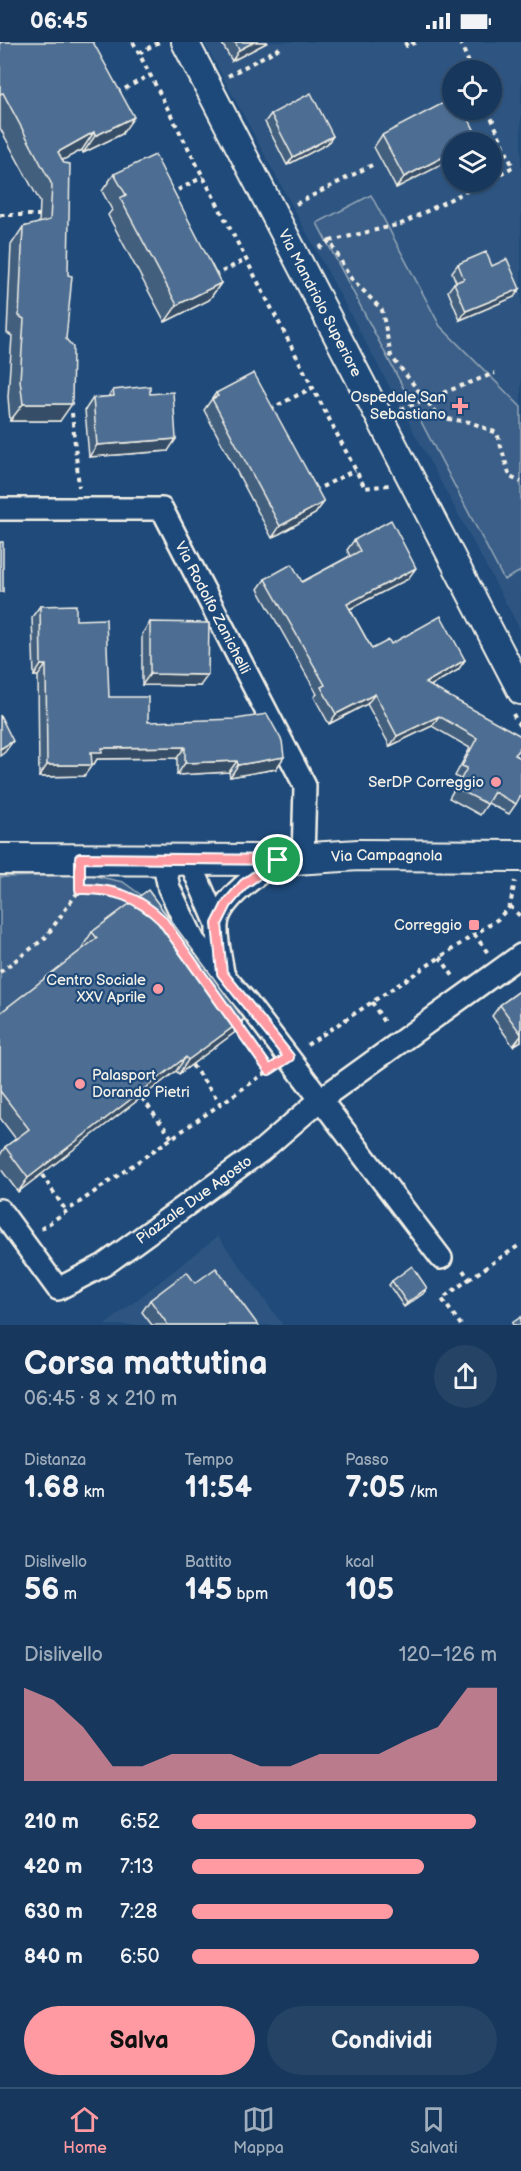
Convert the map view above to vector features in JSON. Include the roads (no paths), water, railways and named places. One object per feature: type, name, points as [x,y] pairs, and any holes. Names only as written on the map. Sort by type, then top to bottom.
[{"type":"main road","name":"Via Campagnola","points":[[0,859],[291,859],[359,855],[521,856]]},
{"type":"street","name":"Via Mandriolo Superiore","points":[[185,42],[516,700]]},
{"type":"street","name":"Via Rodolfo Zanichelli","points":[[0,509],[162,509],[305,786],[291,859]]},
{"type":"street","points":[[176,859],[217,924],[222,973]]},
{"type":"street","points":[[176,859],[169,888],[194,941],[289,1057],[441,1258]]},
{"type":"street","points":[[217,924],[227,904],[244,884],[291,859]]},
{"type":"street","name":"Piazzale Due Agosto","points":[[0,1210],[58,1289],[104,1265],[261,1150],[321,1100],[521,955]]},
{"type":"place","name":"Ospedale San Sebastiano","points":[[460,406]]},
{"type":"place","name":"SerDP Correggio","points":[[496,782]]},
{"type":"place","name":"Correggio","points":[[474,925]]},
{"type":"place","name":"Centro Sociale XXV Aprile","points":[[158,989]]},
{"type":"place","name":"Palasport Dorando Pietri","points":[[80,1084]]}]
